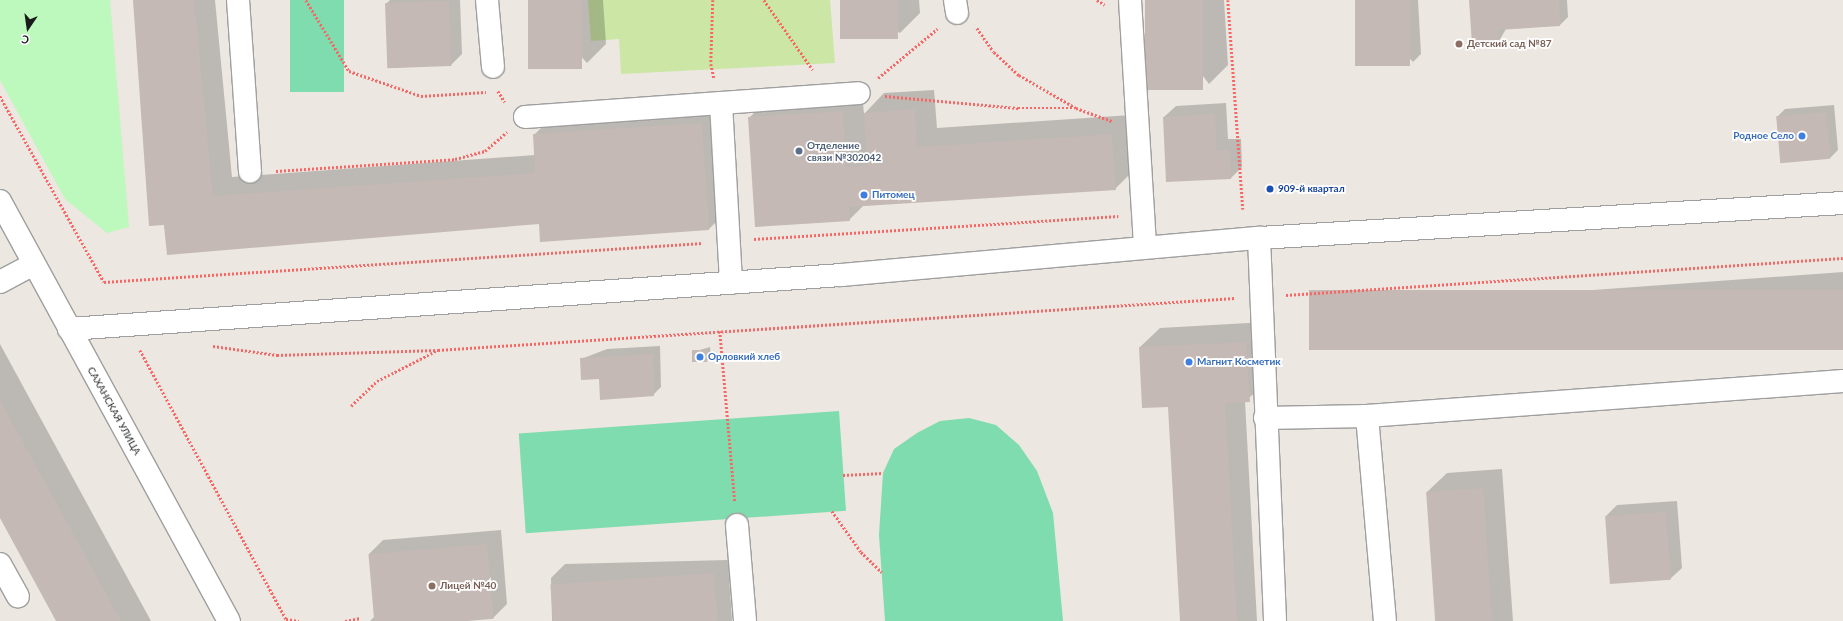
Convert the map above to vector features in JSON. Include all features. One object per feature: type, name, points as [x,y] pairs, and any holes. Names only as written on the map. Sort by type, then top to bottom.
[{"type":"street","points":[[238,0],[250,172]]},
{"type":"street","points":[[486,0],[493,67]]},
{"type":"street","points":[[1130,0],[1140,126],[1142,214],[1145,247]]},
{"type":"street","points":[[525,117],[858,93]]},
{"type":"street","points":[[721,103],[731,283]]},
{"type":"street","name":"САХАНСКАЯ УЛИЦА","points":[[0,201],[229,621]]},
{"type":"street","points":[[69,329],[731,283],[1259,238],[1843,203]]},
{"type":"street","points":[[1259,238],[1263,296],[1265,418],[1275,621]]},
{"type":"street","points":[[0,282],[34,264]]},
{"type":"street","points":[[1265,418],[1367,416],[1843,381]]},
{"type":"street","points":[[1367,416],[1385,621]]},
{"type":"street","points":[[737,526],[745,621]]},
{"type":"street","points":[[0,564],[18,596]]},
{"type":"path","points":[[306,0],[349,71],[421,96],[497,90]]},
{"type":"path","points":[[713,0],[711,64],[721,103]]},
{"type":"path","points":[[764,0],[828,95]]},
{"type":"path","points":[[1228,0],[1243,208]]},
{"type":"path","points":[[858,93],[956,7],[973,22],[994,52],[1020,75],[1076,108],[1111,121],[1140,126]]},
{"type":"path","points":[[250,172],[455,159],[485,151],[525,117],[509,108],[497,90],[493,67]]},
{"type":"path","points":[[858,93],[1018,108],[1076,108]]},
{"type":"path","points":[[0,96],[104,282],[1142,214]]},
{"type":"path","points":[[204,344],[241,353],[277,355],[438,350],[1843,258]]},
{"type":"path","points":[[126,325],[286,620],[299,621]]},
{"type":"path","points":[[720,331],[737,526]]},
{"type":"path","points":[[351,406],[378,382],[438,350]]},
{"type":"path","points":[[843,475],[883,473]]},
{"type":"path","points":[[832,511],[861,552],[882,572]]},
{"type":"path","points":[[345,621],[361,618]]},
{"type":"green space","points":[[0,0],[110,0],[129,227],[107,233],[65,199],[0,80]]},
{"type":"green space","points":[[290,0],[344,0],[344,92],[290,92]]},
{"type":"green space","points":[[588,0],[830,0],[835,63],[621,74],[619,39],[591,41]]},
{"type":"green space","points":[[839,411],[846,511],[526,533],[519,433]]},
{"type":"green space","points":[[969,418],[996,425],[1019,445],[1037,471],[1053,513],[1063,621],[885,621],[879,535],[883,473],[894,449],[917,433],[940,421]]},
{"type":"building","points":[[133,0],[194,0],[213,196],[535,173],[533,134],[702,123],[709,230],[540,242],[539,224],[167,255],[164,225],[149,226]]},
{"type":"building","points":[[528,0],[582,0],[582,69],[528,69]]},
{"type":"building","points":[[840,0],[898,0],[898,39],[840,39]]},
{"type":"building","points":[[1145,0],[1203,0],[1203,90],[1145,90]]},
{"type":"building","points":[[1355,0],[1410,0],[1410,66],[1355,66]]},
{"type":"building","points":[[1469,0],[1559,0],[1560,26],[1498,30],[1499,42],[1472,44]]},
{"type":"building","points":[[449,1],[451,66],[387,68],[385,3]]},
{"type":"building","points":[[915,109],[917,147],[1112,134],[1116,190],[849,207],[850,221],[755,227],[748,117],[843,111],[846,167],[867,165],[864,113]]},
{"type":"building","points":[[1826,112],[1830,159],[1780,163],[1776,116]]},
{"type":"building","points":[[1215,114],[1217,150],[1230,150],[1231,179],[1166,182],[1163,117]]},
{"type":"building","points":[[1309,290],[1843,290],[1843,350],[1309,350]]},
{"type":"building","points":[[1246,342],[1250,402],[1225,403],[1237,621],[1180,621],[1168,407],[1142,408],[1139,347]]},
{"type":"building","name":"Орловкий хлеб","points":[[692,350],[707,350],[707,362],[692,362]]},
{"type":"building","points":[[653,354],[654,396],[600,400],[599,379],[581,380],[580,358]]},
{"type":"building","points":[[0,400],[121,621],[56,621],[0,518]]},
{"type":"building","points":[[1483,488],[1492,621],[1435,621],[1426,492]]},
{"type":"building","points":[[1666,512],[1671,580],[1610,584],[1605,516]]},
{"type":"building","name":"Лицей №40","points":[[487,544],[494,619],[467,621],[374,621],[368,554]]},
{"type":"building","points":[[714,573],[717,621],[553,621],[550,584]]},
{"type":"place","name":"Детский сад №87","points":[[1459,44]]},
{"type":"place","name":"Родное Село","points":[[1802,136]]},
{"type":"place","name":"Отделение связи №302042","points":[[799,151]]},
{"type":"place","name":"909-й квартал","points":[[1270,189]]},
{"type":"place","name":"Питомец","points":[[864,195]]},
{"type":"place","name":"Орловкий хлеб","points":[[700,357]]},
{"type":"place","name":"Магнит Косметик","points":[[1189,362]]},
{"type":"place","name":"Лицей №40","points":[[432,586]]}]
